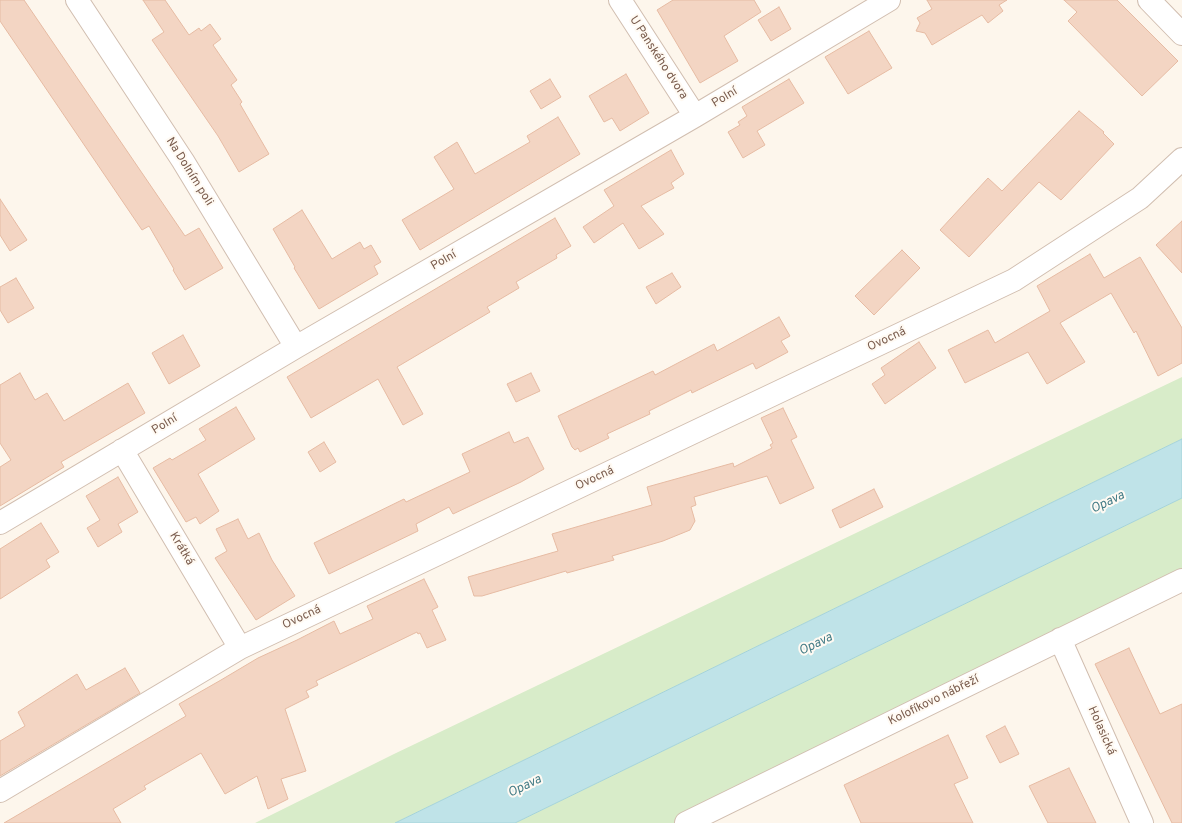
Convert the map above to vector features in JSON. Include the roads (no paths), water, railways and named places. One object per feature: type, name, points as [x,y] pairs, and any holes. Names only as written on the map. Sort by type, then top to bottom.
[{"type":"street","name":"Na Dolním poli","points":[[77,0],[183,160],[296,347]]},
{"type":"street","name":"U Panského dvora","points":[[620,0],[695,116]]},
{"type":"street","name":"Polní","points":[[0,523],[296,347],[695,116],[889,0]]},
{"type":"street","points":[[1149,0],[1182,34]]},
{"type":"street","name":"Ovocná","points":[[0,791],[240,648],[1014,280],[1140,198],[1182,159]]},
{"type":"street","name":"Krátká","points":[[122,450],[240,648]]},
{"type":"street","name":"Kolofíkovo nábřeží","points":[[686,823],[1182,580]]},
{"type":"street","name":"Holasická","points":[[1060,639],[1142,823]]},
{"type":"water","name":"Opava","points":[[1182,439],[1182,498],[515,823],[395,823]]}]
